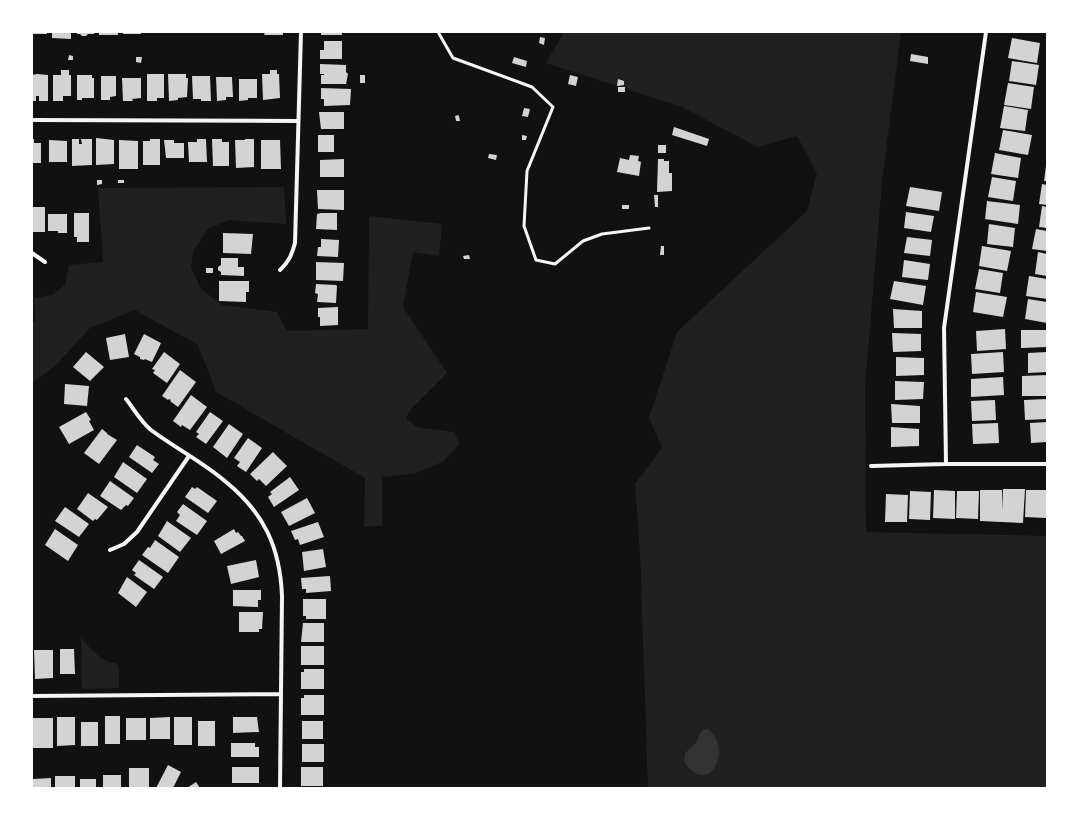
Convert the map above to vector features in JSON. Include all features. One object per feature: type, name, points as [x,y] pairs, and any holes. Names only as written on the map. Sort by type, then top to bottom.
[{"type":"street","points":[[280,270],[286,265],[292,255],[295,243],[301,32]]},
{"type":"street","points":[[946,464],[944,328],[986,32]]},
{"type":"street","points":[[32,120],[298,121]]},
{"type":"street","points":[[32,253],[45,262]]},
{"type":"street","points":[[126,399],[150,429],[226,482],[250,504],[265,526],[273,543],[281,575],[280,788]]},
{"type":"street","points":[[110,550],[124,544],[137,532],[190,456]]},
{"type":"street","points":[[871,466],[1047,464]]},
{"type":"street","points":[[32,696],[280,694]]},
{"type":"lane","points":[[438,32],[453,58],[532,87],[553,107],[527,170],[524,226],[536,260],[555,264],[583,241],[602,234],[649,228]]},
{"type":"shaded area","points":[[564,32],[901,32],[882,182],[865,388],[866,532],[1047,536],[1047,788],[648,788],[640,552],[635,484],[662,448],[649,418],[677,332],[807,211],[817,173],[797,136],[758,147],[682,107],[546,63]]},
{"type":"shaded area","points":[[284,187],[286,224],[229,220],[208,229],[193,252],[191,267],[201,289],[222,305],[277,312],[287,331],[368,329],[369,216],[442,224],[439,256],[413,252],[403,307],[447,373],[410,410],[406,419],[417,427],[454,432],[460,444],[444,461],[414,474],[382,477],[382,526],[364,527],[365,478],[216,392],[198,345],[135,310],[90,328],[55,366],[32,383],[32,322],[35,322],[34,298],[52,295],[65,285],[69,265],[103,262],[98,188]]},
{"type":"shaded area","points":[[81,636],[87,645],[100,657],[119,666],[119,688],[82,689]]},
{"type":"shaded area","points":[[708,729],[715,737],[718,747],[718,758],[710,773],[702,775],[694,772],[684,762],[685,753],[695,744],[702,730]]},
{"type":"building","points":[[32,32],[47,32],[47,34],[32,34]]},
{"type":"building","points":[[52,32],[71,32],[71,39],[52,38]]},
{"type":"building","points":[[77,32],[94,32],[94,34],[82,36],[77,34]]},
{"type":"building","points":[[99,32],[118,32],[118,35],[99,35]]},
{"type":"building","points":[[123,32],[141,32],[141,34],[123,34]]},
{"type":"building","points":[[163,32],[163,33],[146,33]]},
{"type":"building","points":[[265,32],[283,32],[283,35],[264,35]]},
{"type":"building","points":[[321,32],[342,32],[342,35],[321,35]]},
{"type":"building","points":[[540,37],[545,38],[544,45],[539,43]]},
{"type":"building","points":[[1012,38],[1040,43],[1037,63],[1008,58]]},
{"type":"building","points":[[324,41],[342,41],[342,59],[320,59],[320,50],[324,50]]},
{"type":"building","points":[[911,54],[928,57],[928,64],[910,61]]},
{"type":"building","points":[[69,55],[73,56],[73,60],[68,60]]},
{"type":"building","points":[[136,57],[142,57],[141,63],[136,62]]},
{"type":"building","points":[[514,57],[527,61],[526,67],[512,63]]},
{"type":"building","points":[[1012,61],[1039,65],[1036,85],[1009,81]]},
{"type":"building","points":[[320,64],[346,65],[346,72],[348,74],[346,84],[321,84],[321,75],[324,74],[320,74]]},
{"type":"building","points":[[61,70],[69,70],[69,75],[71,75],[71,96],[63,96],[63,101],[53,101],[53,75],[61,75]]},
{"type":"building","points":[[270,70],[277,70],[277,74],[279,74],[280,98],[263,100],[262,74],[270,74]]},
{"type":"building","points":[[147,74],[164,74],[164,98],[157,98],[157,101],[147,101]]},
{"type":"building","points":[[168,74],[186,74],[186,78],[188,78],[187,97],[169,101]]},
{"type":"building","points":[[32,75],[48,75],[48,101],[39,101],[39,96],[36,96],[36,101],[32,101]]},
{"type":"building","points":[[77,75],[92,75],[92,78],[94,78],[94,98],[82,98],[82,100],[77,100]]},
{"type":"building","points":[[360,75],[365,75],[365,83],[360,83]]},
{"type":"building","points":[[570,75],[578,77],[576,86],[568,84]]},
{"type":"building","points":[[101,76],[116,76],[116,96],[110,97],[110,100],[101,100]]},
{"type":"building","points":[[192,76],[210,76],[211,101],[193,99]]},
{"type":"building","points":[[216,77],[232,77],[233,97],[226,97],[226,100],[217,101]]},
{"type":"building","points":[[122,78],[141,78],[141,98],[132,99],[133,101],[123,101]]},
{"type":"building","points":[[239,79],[257,79],[257,98],[248,98],[248,100],[239,101]]},
{"type":"building","points":[[618,79],[624,81],[624,85],[617,86]]},
{"type":"building","points":[[1008,83],[1034,87],[1031,109],[1004,105]]},
{"type":"building","points":[[618,87],[625,87],[625,92],[618,92]]},
{"type":"building","points":[[321,88],[351,89],[350,105],[324,106],[324,99],[321,99]]},
{"type":"building","points":[[1004,106],[1028,110],[1025,131],[1000,128]]},
{"type":"building","points":[[524,108],[530,109],[528,117],[522,116]]},
{"type":"building","points":[[319,112],[344,112],[344,129],[321,129]]},
{"type":"building","points":[[458,115],[460,121],[456,121],[455,116]]},
{"type":"building","points":[[674,127],[709,139],[707,146],[672,135]]},
{"type":"building","points":[[1003,130],[1032,135],[1028,155],[999,150]]},
{"type":"building","points":[[318,135],[334,135],[334,152],[318,152]]},
{"type":"building","points":[[522,135],[527,136],[526,140],[522,140]]},
{"type":"building","points":[[96,138],[114,140],[114,164],[96,165]]},
{"type":"building","points":[[32,139],[34,139],[34,143],[41,143],[41,163],[32,163]]},
{"type":"building","points":[[72,139],[79,139],[79,144],[82,144],[81,139],[92,139],[92,165],[72,166]]},
{"type":"building","points":[[150,139],[160,139],[160,165],[143,165],[143,141],[150,141]]},
{"type":"building","points":[[197,139],[206,139],[207,162],[189,162],[188,142],[197,142]]},
{"type":"building","points":[[212,139],[222,139],[222,142],[229,142],[229,166],[213,166]]},
{"type":"building","points":[[254,139],[254,167],[236,168],[235,140]]},
{"type":"building","points":[[49,140],[67,141],[67,162],[49,162]]},
{"type":"building","points":[[119,140],[138,141],[138,169],[119,169]]},
{"type":"building","points":[[164,140],[174,140],[174,143],[184,143],[184,158],[166,158]]},
{"type":"building","points":[[261,140],[280,140],[281,169],[261,169]]},
{"type":"building","points":[[658,145],[666,145],[666,153],[658,153]]},
{"type":"building","points":[[995,153],[1021,158],[1018,178],[991,174]]},
{"type":"building","points":[[489,154],[497,155],[496,160],[488,158]]},
{"type":"building","points":[[630,155],[639,156],[638,161],[641,162],[639,176],[617,172],[620,158],[629,160]]},
{"type":"building","points":[[344,159],[344,177],[320,177],[320,160]]},
{"type":"building","points":[[658,159],[669,161],[669,173],[672,173],[672,191],[657,192]]},
{"type":"building","points":[[1046,166],[1047,181],[1044,181]]},
{"type":"building","points":[[992,177],[1016,181],[1013,201],[988,197]]},
{"type":"building","points":[[97,180],[102,180],[102,184],[97,185]]},
{"type":"building","points":[[118,180],[124,180],[124,183],[118,183]]},
{"type":"building","points":[[1042,184],[1047,185],[1047,205],[1039,204]]},
{"type":"building","points":[[910,187],[942,192],[939,211],[906,206]]},
{"type":"building","points":[[317,190],[344,190],[344,210],[318,209]]},
{"type":"building","points":[[654,195],[658,195],[658,207],[655,207]]},
{"type":"building","points":[[987,201],[1020,205],[1018,224],[985,219]]},
{"type":"building","points":[[622,205],[629,205],[629,209],[622,209]]},
{"type":"building","points":[[1042,206],[1047,207],[1047,228],[1039,227]]},
{"type":"building","points":[[32,207],[45,207],[45,232],[32,232]]},
{"type":"building","points":[[906,212],[934,216],[931,232],[904,228]]},
{"type":"building","points":[[74,213],[89,213],[89,242],[77,242],[77,237],[74,237]]},
{"type":"building","points":[[337,213],[337,230],[316,229],[317,214]]},
{"type":"building","points":[[48,214],[67,214],[67,233],[48,231]]},
{"type":"building","points":[[989,224],[1015,228],[1013,247],[987,244]]},
{"type":"building","points":[[1036,229],[1047,231],[1047,251],[1032,249]]},
{"type":"building","points":[[223,233],[253,234],[251,254],[223,253]]},
{"type":"building","points":[[907,237],[932,240],[930,256],[904,253]]},
{"type":"building","points":[[321,239],[339,240],[338,257],[317,256],[318,247],[321,247]]},
{"type":"building","points":[[661,246],[664,246],[664,255],[660,255]]},
{"type":"building","points":[[982,246],[1011,251],[1007,271],[979,266]]},
{"type":"building","points":[[1038,252],[1047,254],[1047,276],[1035,274]]},
{"type":"building","points":[[469,255],[470,259],[464,259],[463,256]]},
{"type":"building","points":[[221,258],[238,258],[238,267],[244,267],[244,276],[221,275],[218,267],[221,265]]},
{"type":"building","points":[[904,260],[930,264],[928,280],[902,277]]},
{"type":"building","points":[[316,262],[344,263],[343,281],[316,280]]},
{"type":"building","points":[[206,268],[213,268],[213,273],[206,273]]},
{"type":"building","points":[[979,269],[1003,273],[1000,293],[975,289]]},
{"type":"building","points":[[1029,276],[1047,279],[1047,299],[1026,296]]},
{"type":"building","points":[[219,281],[249,281],[249,292],[246,292],[246,302],[219,301]]},
{"type":"building","points":[[894,281],[926,286],[923,305],[890,299]]},
{"type":"building","points":[[316,284],[336,285],[336,303],[317,302],[318,294],[315,293]]},
{"type":"building","points":[[976,292],[1007,297],[1003,317],[973,312]]},
{"type":"building","points":[[1028,299],[1047,302],[1047,323],[1025,319]]},
{"type":"building","points":[[338,307],[338,325],[320,326],[318,308]]},
{"type":"building","points":[[893,309],[922,311],[922,328],[894,328]]},
{"type":"building","points":[[1005,329],[1006,349],[977,351],[976,331]]},
{"type":"building","points":[[1021,330],[1047,330],[1047,347],[1021,348]]},
{"type":"building","points":[[892,333],[921,334],[921,351],[893,352]]},
{"type":"building","points":[[125,334],[129,357],[110,360],[106,338]]},
{"type":"building","points":[[144,334],[161,343],[152,362],[145,359],[140,359],[140,357],[134,354]]},
{"type":"building","points":[[86,352],[104,367],[90,381],[73,367]]},
{"type":"building","points":[[164,352],[180,364],[167,383],[153,373],[155,370],[152,369]]},
{"type":"building","points":[[1003,352],[1004,372],[972,374],[971,354]]},
{"type":"building","points":[[1047,352],[1047,372],[1028,373],[1028,353]]},
{"type":"building","points":[[896,357],[924,358],[924,375],[896,376]]},
{"type":"building","points":[[180,370],[196,382],[178,407],[170,401],[171,400],[168,400],[162,396]]},
{"type":"building","points":[[1047,375],[1047,396],[1022,396],[1022,376]]},
{"type":"building","points":[[1003,377],[1004,395],[971,397],[971,379]]},
{"type":"building","points":[[895,381],[924,382],[923,399],[895,400]]},
{"type":"building","points":[[65,384],[89,386],[87,406],[64,404]]},
{"type":"building","points":[[191,395],[207,407],[190,430],[182,425],[181,427],[173,421]]},
{"type":"building","points":[[1047,399],[1047,419],[1025,420],[1024,400]]},
{"type":"building","points":[[995,400],[996,420],[972,421],[971,401]]},
{"type":"building","points":[[891,404],[920,406],[920,423],[892,423]]},
{"type":"building","points":[[86,412],[91,420],[89,421],[94,430],[69,444],[59,427]]},
{"type":"building","points":[[210,412],[223,421],[206,444],[196,437],[199,434],[196,432]]},
{"type":"building","points":[[1047,422],[1047,442],[1031,443],[1030,423]]},
{"type":"building","points":[[998,423],[999,443],[973,444],[972,424]]},
{"type":"building","points":[[229,424],[243,434],[227,458],[213,447]]},
{"type":"building","points":[[891,427],[919,429],[919,446],[891,447]]},
{"type":"building","points":[[102,429],[117,440],[99,464],[84,453]]},
{"type":"building","points":[[248,438],[262,448],[246,472],[237,466],[240,462],[234,458]]},
{"type":"building","points":[[137,445],[155,457],[153,460],[159,464],[152,473],[129,457]]},
{"type":"building","points":[[273,452],[287,466],[266,486],[259,479],[257,481],[250,474]]},
{"type":"building","points":[[123,462],[147,479],[137,493],[114,477]]},
{"type":"building","points":[[290,477],[299,490],[274,507],[268,497],[272,494],[270,492]]},
{"type":"building","points":[[110,481],[134,498],[128,506],[126,505],[121,510],[100,496]]},
{"type":"building","points":[[192,487],[195,489],[197,487],[217,501],[208,513],[185,497]]},
{"type":"building","points":[[1003,489],[1025,489],[1023,523],[980,521],[980,490],[1002,490],[1002,511]]},
{"type":"building","points":[[934,490],[955,491],[955,519],[933,518]]},
{"type":"building","points":[[1026,490],[1047,490],[1046,518],[1025,517]]},
{"type":"building","points":[[910,491],[931,492],[930,520],[909,519]]},
{"type":"building","points":[[957,491],[979,491],[978,519],[956,518]]},
{"type":"building","points":[[88,493],[108,507],[97,520],[95,519],[93,521],[77,509]]},
{"type":"building","points":[[886,494],[908,495],[907,522],[885,522]]},
{"type":"building","points":[[307,498],[315,513],[289,526],[281,512]]},
{"type":"building","points":[[183,504],[207,521],[197,535],[176,521],[180,515],[177,512]]},
{"type":"building","points":[[65,507],[89,524],[79,537],[55,521]]},
{"type":"building","points":[[167,521],[191,538],[180,552],[158,536]]},
{"type":"building","points":[[318,522],[324,537],[300,545],[298,539],[295,540],[291,531]]},
{"type":"building","points":[[55,529],[78,545],[68,561],[45,545]]},
{"type":"building","points":[[234,529],[236,533],[238,532],[245,541],[221,554],[214,541]]},
{"type":"building","points":[[155,540],[179,557],[168,573],[142,555],[148,547],[150,548]]},
{"type":"building","points":[[323,549],[326,567],[304,571],[302,552]]},
{"type":"building","points":[[139,560],[163,577],[154,589],[134,575],[136,573],[132,570]]},
{"type":"building","points":[[256,560],[259,577],[231,584],[227,566]]},
{"type":"building","points":[[330,576],[331,591],[306,593],[306,589],[302,589],[301,578]]},
{"type":"building","points":[[127,577],[147,592],[136,607],[118,593]]},
{"type":"building","points":[[233,590],[261,590],[261,600],[258,600],[258,607],[233,606]]},
{"type":"building","points":[[303,599],[326,599],[326,619],[306,619],[306,616],[303,616]]},
{"type":"building","points":[[239,612],[263,612],[262,629],[259,629],[259,632],[239,632]]},
{"type":"building","points":[[303,623],[324,623],[324,642],[301,642]]},
{"type":"building","points":[[301,646],[324,646],[324,665],[301,665]]},
{"type":"building","points":[[60,649],[74,649],[75,674],[60,674]]},
{"type":"building","points":[[34,650],[53,650],[53,678],[35,679]]},
{"type":"building","points":[[304,669],[324,669],[324,689],[301,689],[301,672],[304,672]]},
{"type":"building","points":[[304,695],[324,695],[324,715],[301,715],[301,698],[304,698]]},
{"type":"building","points":[[105,716],[120,716],[120,744],[105,744]]},
{"type":"building","points":[[57,717],[75,717],[75,745],[57,746]]},
{"type":"building","points":[[170,717],[170,739],[150,739],[150,718]]},
{"type":"building","points":[[174,717],[192,717],[192,745],[174,745]]},
{"type":"building","points":[[233,717],[257,717],[259,732],[233,733]]},
{"type":"building","points":[[33,718],[53,718],[53,748],[33,748]]},
{"type":"building","points":[[126,718],[146,718],[146,740],[126,740]]},
{"type":"building","points":[[198,721],[215,721],[215,746],[198,746]]},
{"type":"building","points":[[302,721],[323,721],[323,739],[302,739]]},
{"type":"building","points":[[81,722],[98,722],[98,746],[81,746]]},
{"type":"building","points":[[231,743],[255,743],[255,747],[259,747],[259,757],[231,757]]},
{"type":"building","points":[[302,744],[324,744],[324,762],[302,762]]},
{"type":"building","points":[[168,765],[181,772],[173,788],[156,788]]},
{"type":"building","points":[[232,767],[259,767],[259,783],[232,783]]},
{"type":"building","points":[[301,767],[323,767],[323,786],[301,786]]},
{"type":"building","points":[[129,768],[149,768],[149,788],[129,788]]},
{"type":"building","points":[[103,775],[121,775],[121,788],[103,788]]},
{"type":"building","points":[[55,776],[75,776],[75,788],[55,788]]},
{"type":"building","points":[[51,778],[51,788],[33,788],[33,779]]},
{"type":"building","points":[[80,779],[96,779],[96,788],[80,788]]},
{"type":"building","points":[[196,782],[200,788],[187,788]]}]
